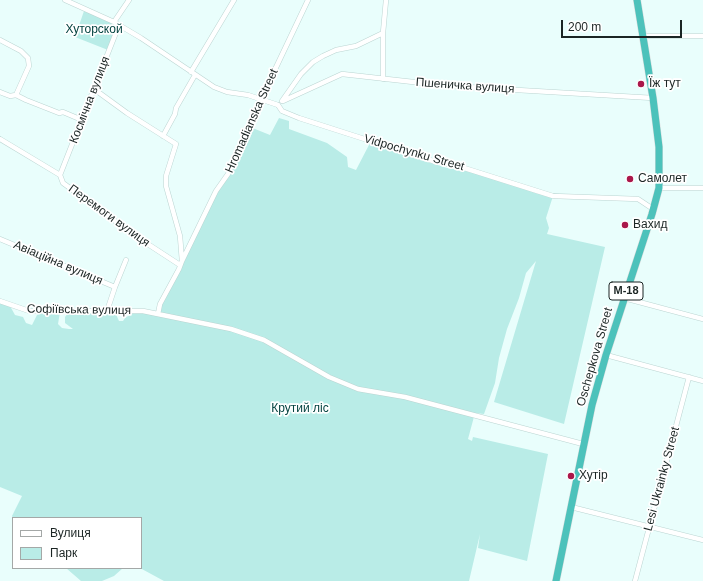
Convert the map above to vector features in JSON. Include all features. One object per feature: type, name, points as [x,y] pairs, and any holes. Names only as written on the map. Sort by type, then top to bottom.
[{"type":"highway","name":"Oschepkova Street","points":[[556,581],[592,405],[606,355],[659,188],[659,147],[653,98],[637,0]]},
{"type":"street","name":"Vidpochynku Street","points":[[65,0],[114,22],[214,87],[227,92],[248,95],[278,105],[282,110],[299,118],[433,161],[458,166],[554,196],[638,198],[653,209]]},
{"type":"street","points":[[114,22],[129,0]]},
{"type":"street","points":[[163,136],[175,114],[176,108],[193,73],[234,0]]},
{"type":"street","name":"Hromadianska Street","points":[[158,314],[160,304],[216,191],[228,174],[261,99],[308,0]]},
{"type":"street","points":[[384,79],[386,0]]},
{"type":"street","name":"Космічна вулиця","points":[[60,174],[119,25]]},
{"type":"street","points":[[278,105],[283,101],[301,74],[313,62],[336,50],[356,46],[384,33]]},
{"type":"street","points":[[643,36],[703,36]]},
{"type":"street","points":[[0,40],[21,51],[28,58],[28,66],[16,95]]},
{"type":"street","name":"Пшеничка вулиця","points":[[283,101],[342,74],[450,86],[653,98]]},
{"type":"street","points":[[94,89],[127,113],[176,144],[166,176],[166,186],[180,236],[181,263]]},
{"type":"street","points":[[0,92],[10,96],[16,95],[59,113],[63,112],[82,120]]},
{"type":"street","name":"Перемоги вулиця","points":[[0,139],[60,174],[63,183],[137,237],[181,263]]},
{"type":"street","points":[[659,188],[703,188]]},
{"type":"street","name":"Авіаційна вулиця","points":[[0,239],[115,286]]},
{"type":"street","points":[[107,311],[115,286],[126,260]]},
{"type":"street","points":[[624,298],[703,319]]},
{"type":"street","name":"Софіївська вулиця","points":[[0,301],[29,311],[143,311],[231,329],[264,340],[329,377],[358,389],[405,397],[584,444]]},
{"type":"street","points":[[606,355],[703,380]]},
{"type":"street","name":"Lesi Ukrainky Street","points":[[635,581],[689,377]]},
{"type":"street","points":[[571,507],[703,540]]},
{"type":"green space","name":"Хуторской","points":[[84,11],[118,25],[108,50],[75,37]]},
{"type":"green space","name":"Крутий ліс","points":[[279,118],[289,121],[289,129],[327,143],[347,157],[348,167],[356,170],[370,143],[401,151],[447,168],[474,172],[516,184],[535,193],[553,196],[546,218],[549,228],[547,234],[605,247],[564,424],[494,402],[536,261],[526,273],[519,298],[507,329],[499,358],[495,383],[484,414],[475,413],[468,439],[472,441],[473,437],[548,454],[527,561],[478,548],[480,534],[469,581],[164,581],[142,569],[142,517],[12,517],[22,496],[0,487],[0,302],[10,306],[15,315],[23,317],[26,323],[32,325],[37,315],[43,312],[60,312],[58,324],[62,328],[69,329],[73,329],[65,323],[65,317],[68,313],[87,315],[90,311],[114,310],[119,321],[123,321],[133,313],[146,312],[157,314],[158,308],[250,127],[270,135]]},
{"type":"green space","points":[[67,569],[122,569],[114,576],[102,581],[81,581]]},
{"type":"place","name":"Їж тут","points":[[641,84]]},
{"type":"place","name":"Самолет","points":[[630,179]]},
{"type":"place","name":"Вахид","points":[[625,225]]},
{"type":"place","name":"Хутір","points":[[571,476]]}]
